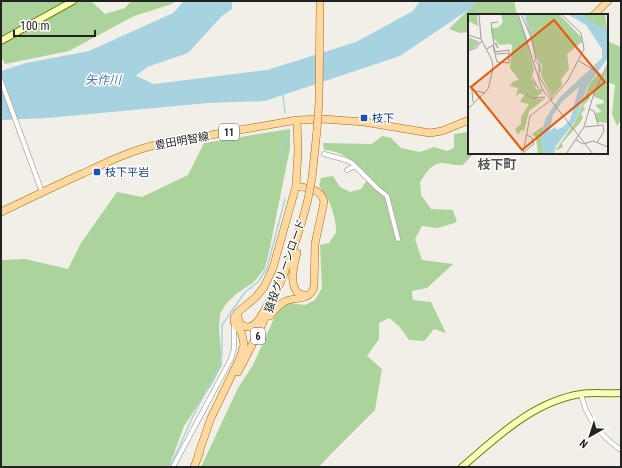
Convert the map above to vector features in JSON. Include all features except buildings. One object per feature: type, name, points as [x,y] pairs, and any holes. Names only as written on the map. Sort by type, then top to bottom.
[{"type":"main road","name":"猿投グリーンロード","points":[[194,467],[198,455],[230,389],[264,323],[301,229],[312,178],[317,130],[319,101],[320,1]]},
{"type":"main road","points":[[595,14],[608,1]]},
{"type":"main road","name":"豊田明智線","points":[[1,212],[42,192],[140,149],[159,144],[297,120],[323,119],[364,122],[430,133],[468,120]]},
{"type":"main road","points":[[198,455],[212,418],[240,358],[244,345],[242,334],[234,322],[236,314],[260,292],[271,275],[296,186],[298,151],[297,120]]},
{"type":"main road","points":[[264,323],[281,304],[290,300],[304,298],[311,294],[314,287],[315,244],[324,202],[322,195],[316,191],[296,186]]},
{"type":"main road","points":[[301,229],[294,270],[294,284],[295,289],[299,294],[304,296],[311,294]]},
{"type":"main road","points":[[244,307],[239,313],[238,320],[242,325],[251,327],[257,322],[263,312],[293,252]]},
{"type":"street","points":[[1,41],[73,1]]},
{"type":"street","points":[[1,81],[42,192]]},
{"type":"street","points":[[324,154],[346,160],[355,166],[371,183],[387,196],[398,239]]},
{"type":"street","points":[[347,170],[355,166]]},
{"type":"street","points":[[173,467],[231,358],[234,348],[234,322]]},
{"type":"street","points":[[462,467],[527,415],[553,401],[582,394],[621,393]]},
{"type":"street","points":[[582,394],[583,403],[597,430],[621,450]]},
{"type":"green space","points":[[1,1],[91,1],[105,14],[125,8],[131,1],[175,1],[172,4],[134,16],[69,51],[5,64],[1,57]]},
{"type":"green space","points":[[477,1],[514,1],[517,14],[468,14],[468,32],[460,33],[449,29]]},
{"type":"green space","points":[[608,41],[621,47],[621,120],[617,126],[612,114],[615,85],[608,82]]},
{"type":"green space","points":[[290,129],[290,148],[265,268],[254,282],[236,294],[226,304],[220,314],[219,328],[222,365],[212,384],[184,426],[169,467],[1,467],[1,260],[25,259],[68,269],[81,243],[117,192],[142,197],[188,175],[204,143]]},
{"type":"green space","points":[[468,132],[468,154],[473,154],[463,165],[444,163],[436,164],[420,182],[421,195],[431,209],[453,210],[457,222],[438,228],[422,226],[415,239],[422,260],[453,264],[427,288],[412,291],[413,300],[431,302],[446,333],[434,329],[424,341],[409,340],[399,326],[389,318],[379,323],[379,339],[367,356],[382,369],[375,410],[319,467],[201,467],[238,388],[253,365],[276,314],[281,307],[289,303],[305,305],[315,300],[322,288],[320,245],[329,243],[336,232],[336,227],[329,201],[319,187],[321,178],[333,176],[340,187],[350,192],[361,189],[369,177],[344,155],[324,150],[323,143],[372,144],[382,136],[391,138],[401,148],[420,152],[434,147],[447,151],[454,148],[454,134]]},
{"type":"water","name":"矢作川","points":[[184,1],[232,1],[232,9],[222,16],[188,53],[147,67],[136,76],[154,84],[267,70],[356,42],[413,11],[420,1],[477,1],[471,8],[400,56],[265,101],[208,103],[47,118],[1,120],[1,71],[26,63],[89,51],[173,13]]},
{"type":"waterway","points":[[283,95],[285,113]]},
{"type":"waterway","points":[[281,156],[282,147],[288,133]]},
{"type":"waterway","points":[[170,467],[194,414],[219,366],[222,353],[222,325],[245,292],[258,282],[267,268],[285,199]]},
{"type":"place","name":"枝下","points":[[364,118]]},
{"type":"place","name":"枝下平岩","points":[[97,172]]},
{"type":"district","name":"枝下町","points":[[497,164]]}]
